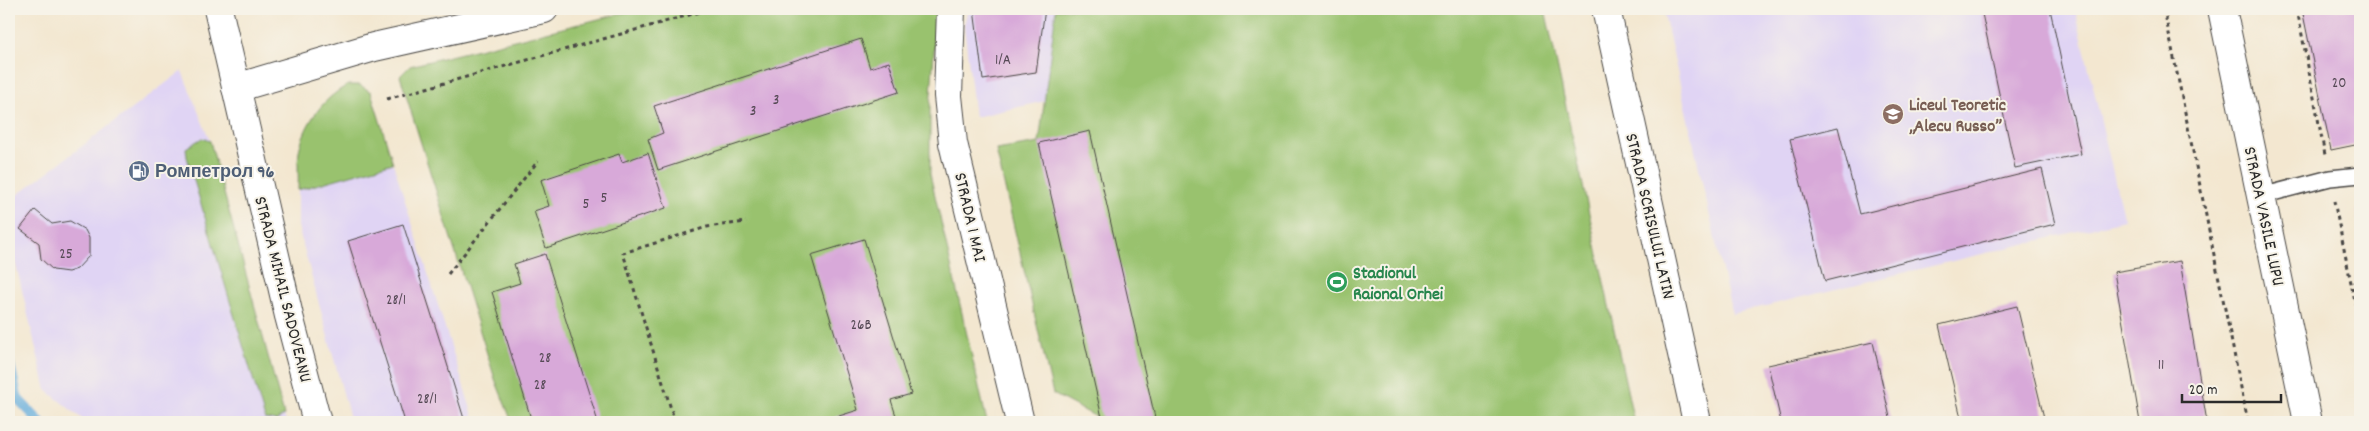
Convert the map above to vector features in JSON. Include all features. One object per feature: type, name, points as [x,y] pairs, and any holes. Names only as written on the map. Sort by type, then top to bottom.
[{"type":"street","name":"STRADA MIHAIL SADOVEANU","points":[[218,9],[289,316],[317,422]]},
{"type":"street","points":[[236,88],[374,47],[544,9]]},
{"type":"street","name":"STRADA 1 MAI","points":[[951,9],[948,96],[953,143],[1020,422]]},
{"type":"street","name":"STRADA SCRISULUI LATIN","points":[[1606,9],[1697,422]]},
{"type":"street","name":"STRADA VASILE LUPU","points":[[2222,9],[2308,422]]},
{"type":"lane","points":[[2261,196],[2330,178],[2360,175]]},
{"type":"path","points":[[387,99],[711,9]]},
{"type":"path","points":[[2164,9],[2248,422]]},
{"type":"path","points":[[448,274],[538,161]]},
{"type":"path","points":[[675,422],[623,253],[706,227],[746,222]]},
{"type":"shaded area","points":[[968,9],[1056,9],[1045,101],[975,117],[964,25]]},
{"type":"shaded area","name":"Liceul Teoretic „Alecu Russo”","points":[[1663,9],[2075,9],[2124,220],[1732,314]]},
{"type":"shaded area","points":[[182,71],[210,141],[286,422],[86,422],[46,390],[9,236],[9,201]]},
{"type":"shaded area","points":[[393,163],[475,422],[351,422],[298,226],[298,190]]},
{"type":"green space","points":[[639,9],[937,9],[930,108],[930,174],[987,422],[512,422],[495,379],[400,76],[410,66]]},
{"type":"green space","name":"Stadionul Raional Orhei","points":[[1056,9],[1545,9],[1634,422],[1103,422],[1053,394],[996,150],[1039,143]]},
{"type":"green space","points":[[348,85],[360,85],[371,92],[393,163],[298,190],[299,151],[306,131],[316,112],[323,104]]},
{"type":"green space","points":[[202,138],[210,141],[284,415],[276,421],[265,419],[187,157],[186,148]]},
{"type":"building","points":[[974,9],[1045,9],[1036,72],[983,80]]},
{"type":"building","points":[[1981,9],[2050,9],[2081,154],[2015,168]]},
{"type":"building","points":[[2302,9],[2358,9],[2360,19],[2360,144],[2331,150]]},
{"type":"building","points":[[861,39],[870,68],[889,62],[899,92],[658,170],[648,139],[663,133],[654,106]]},
{"type":"building","points":[[1838,127],[1860,214],[2042,169],[2055,224],[1825,281],[1790,139]]},
{"type":"building","points":[[1090,131],[1156,422],[1103,422],[1039,143]]},
{"type":"building","points":[[648,153],[666,208],[546,248],[534,211],[549,206],[541,180],[619,154],[622,162]]},
{"type":"building","points":[[35,210],[52,224],[70,221],[85,230],[89,238],[89,256],[77,269],[68,272],[53,270],[41,259],[39,243],[20,229]]},
{"type":"building","points":[[2360,210],[2360,225],[2359,225],[2356,211]]},
{"type":"building","points":[[403,224],[465,422],[405,422],[348,241]]},
{"type":"building","points":[[864,239],[911,394],[891,400],[898,422],[820,422],[858,410],[811,255]]},
{"type":"building","points":[[545,254],[598,422],[532,422],[492,292],[520,283],[514,264]]},
{"type":"building","points":[[2180,261],[2207,422],[2140,422],[2114,272]]},
{"type":"building","points":[[2017,306],[2045,422],[1962,422],[1939,325]]},
{"type":"building","points":[[1873,342],[1891,422],[1781,422],[1768,365]]},
{"type":"waterway","points":[[9,360],[18,399],[40,422]]},
{"type":"place","name":"Liceul Teoretic „Alecu Russo”","points":[[1893,114]]},
{"type":"place","name":"Ромпетрол 96","points":[[139,171]]},
{"type":"place","name":"Stadionul Raional Orhei","points":[[1337,282]]}]
